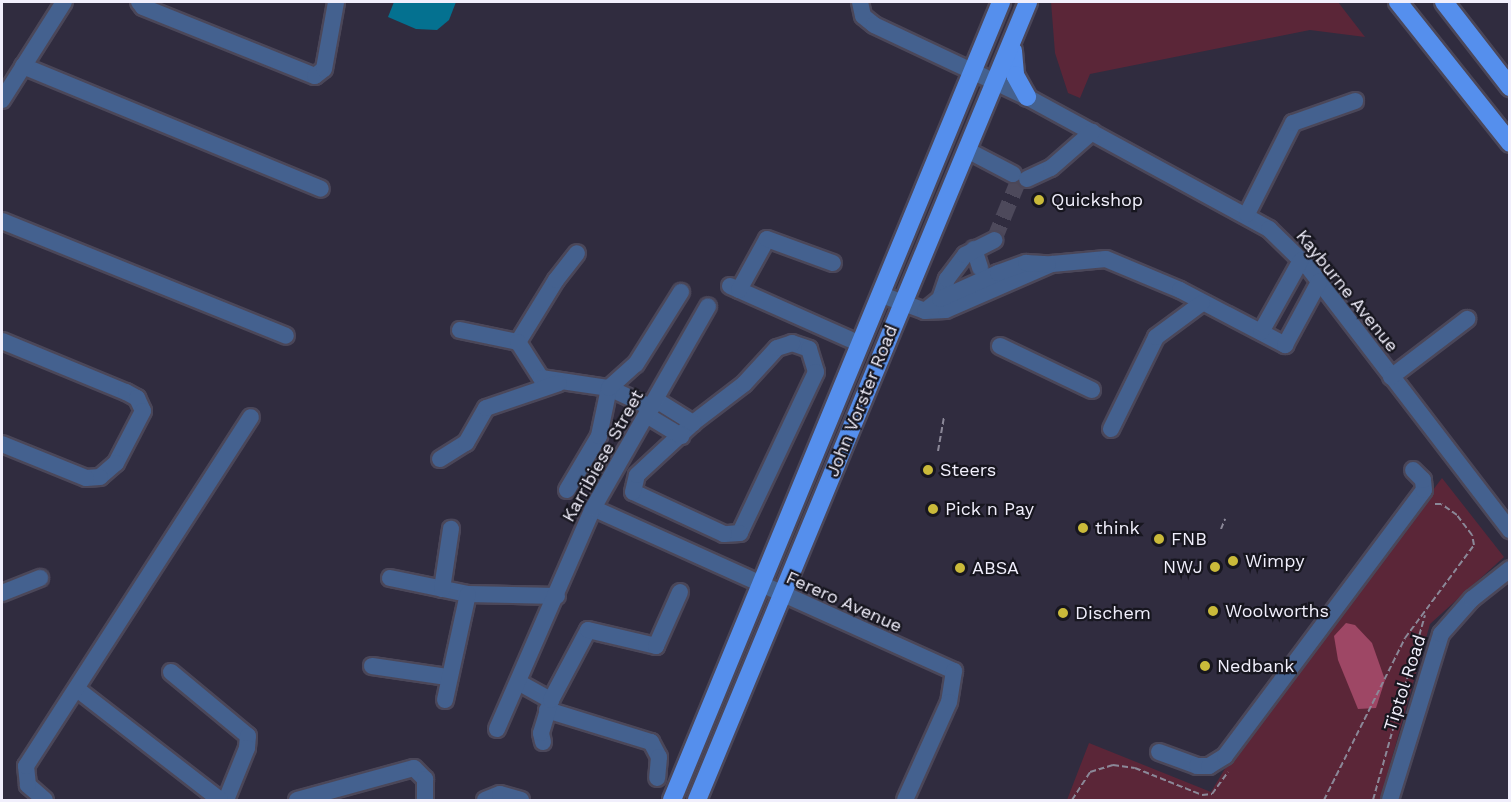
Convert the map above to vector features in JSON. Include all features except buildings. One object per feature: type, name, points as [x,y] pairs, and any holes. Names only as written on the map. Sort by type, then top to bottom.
[{"type":"main road","name":"John Vorster Road","points":[[697,801],[902,304],[998,83],[1028,2]]},
{"type":"main road","points":[[1398,2],[1509,142]]},
{"type":"main road","points":[[1444,2],[1509,87]]},
{"type":"main road","name":"John Vorster Road","points":[[672,801],[974,71],[997,6]]},
{"type":"main road","points":[[1014,37],[1015,75],[1027,97]]},
{"type":"street","points":[[2,100],[13,73],[64,2]]},
{"type":"street","points":[[139,2],[143,7],[315,76],[324,69],[336,2]]},
{"type":"street","name":"Kayburne Avenue","points":[[860,2],[863,16],[874,25],[1027,97],[1247,214],[1280,238],[1319,282],[1509,530]]},
{"type":"street","points":[[13,73],[321,189]]},
{"type":"street","points":[[1247,214],[1293,123],[1355,101]]},
{"type":"street","points":[[968,150],[1020,176],[1063,159],[1092,132]]},
{"type":"street","points":[[2,221],[286,336]]},
{"type":"street","points":[[833,263],[767,238],[734,288],[860,344]]},
{"type":"street","points":[[940,299],[952,272],[974,249],[994,240]]},
{"type":"street","points":[[974,249],[980,268]]},
{"type":"street","points":[[518,342],[556,280],[578,253]]},
{"type":"street","points":[[962,288],[980,268],[1006,261],[1052,264],[1106,259],[1153,277],[1285,345],[1319,282]]},
{"type":"street","points":[[1261,332],[1301,260]]},
{"type":"street","points":[[925,311],[940,299],[962,288],[1026,263]]},
{"type":"street","points":[[882,295],[925,311],[958,306],[1052,264]]},
{"type":"street","points":[[567,490],[599,436],[609,388],[636,363],[681,292]]},
{"type":"street","points":[[1112,429],[1156,337],[1202,303]]},
{"type":"street","name":"Karribiese Street","points":[[497,729],[593,508],[708,306]]},
{"type":"street","points":[[1391,377],[1467,320]]},
{"type":"street","points":[[460,330],[518,342],[536,373],[558,383],[609,388],[652,408],[693,423]]},
{"type":"street","points":[[2,341],[126,392],[137,398],[143,411],[116,463],[100,477],[86,478],[2,444]]},
{"type":"street","points":[[784,344],[801,345],[813,357],[816,372],[812,382],[740,533],[724,534],[633,492],[637,475],[693,423],[744,384],[784,344]]},
{"type":"street","points":[[1000,346],[1092,390]]},
{"type":"street","points":[[440,459],[466,443],[486,408],[558,383]]},
{"type":"street","points":[[652,408],[681,436]]},
{"type":"street","points":[[45,801],[28,785],[24,771],[251,417]]},
{"type":"street","points":[[1160,752],[1197,766],[1209,766],[1225,756],[1424,490],[1423,480],[1413,470]]},
{"type":"street","name":"Ferero Avenue","points":[[593,508],[633,530],[762,584],[780,596],[954,671],[949,702],[905,801]]},
{"type":"street","points":[[442,589],[451,529]]},
{"type":"street","name":"Tiptol Road","points":[[1390,801],[1441,634],[1472,599],[1509,569]]},
{"type":"street","points":[[2,593],[40,578]]},
{"type":"street","points":[[390,578],[468,594],[556,596]]},
{"type":"street","points":[[543,742],[541,733],[549,705],[588,630],[656,646],[680,592]]},
{"type":"street","points":[[445,700],[447,677],[468,594]]},
{"type":"street","points":[[372,666],[447,677]]},
{"type":"street","points":[[171,672],[248,736],[247,748],[226,801]]},
{"type":"street","points":[[518,682],[549,705],[651,742],[659,757],[657,778]]},
{"type":"street","points":[[77,689],[219,801]]},
{"type":"street","points":[[297,801],[414,768],[425,779],[425,801]]},
{"type":"street","points":[[485,801],[500,794],[521,801]]},
{"type":"path","points":[[938,451],[944,418]]},
{"type":"path","points":[[1324,801],[1385,674],[1405,638],[1426,612],[1474,540],[1457,515],[1441,504],[1426,508]]},
{"type":"path","points":[[1221,529],[1225,519]]},
{"type":"path","points":[[1373,801],[1426,612]]},
{"type":"path","points":[[1072,801],[1090,772],[1113,765],[1136,768],[1202,795],[1212,794],[1233,766]]},
{"type":"shaded area","points":[[1051,2],[1338,2],[1365,37],[1310,30],[1090,74],[1080,98],[1068,93],[1055,53]]},
{"type":"shaded area","points":[[1442,478],[1504,557],[1430,624],[1380,800],[1067,800],[1089,743],[1211,792],[1232,757]]},
{"type":"shaded area","points":[[1346,623],[1355,625],[1372,643],[1385,680],[1376,708],[1358,709],[1338,660],[1334,636]]},
{"type":"water","points":[[394,2],[456,2],[449,20],[437,30],[416,29],[388,17]]},
{"type":"tunnel","points":[[994,240],[1020,177]]},
{"type":"place","name":"Quickshop","points":[[1039,200]]},
{"type":"place","name":"Steers","points":[[928,470]]},
{"type":"place","name":"Pick n Pay","points":[[933,509]]},
{"type":"place","name":"think","points":[[1083,528]]},
{"type":"place","name":"FNB","points":[[1159,539]]},
{"type":"place","name":"Wimpy","points":[[1233,561]]},
{"type":"place","name":"NWJ","points":[[1215,567]]},
{"type":"place","name":"ABSA","points":[[960,568]]},
{"type":"place","name":"Woolworths","points":[[1213,611]]},
{"type":"place","name":"Dischem","points":[[1063,613]]},
{"type":"place","name":"Nedbank","points":[[1205,666]]}]
